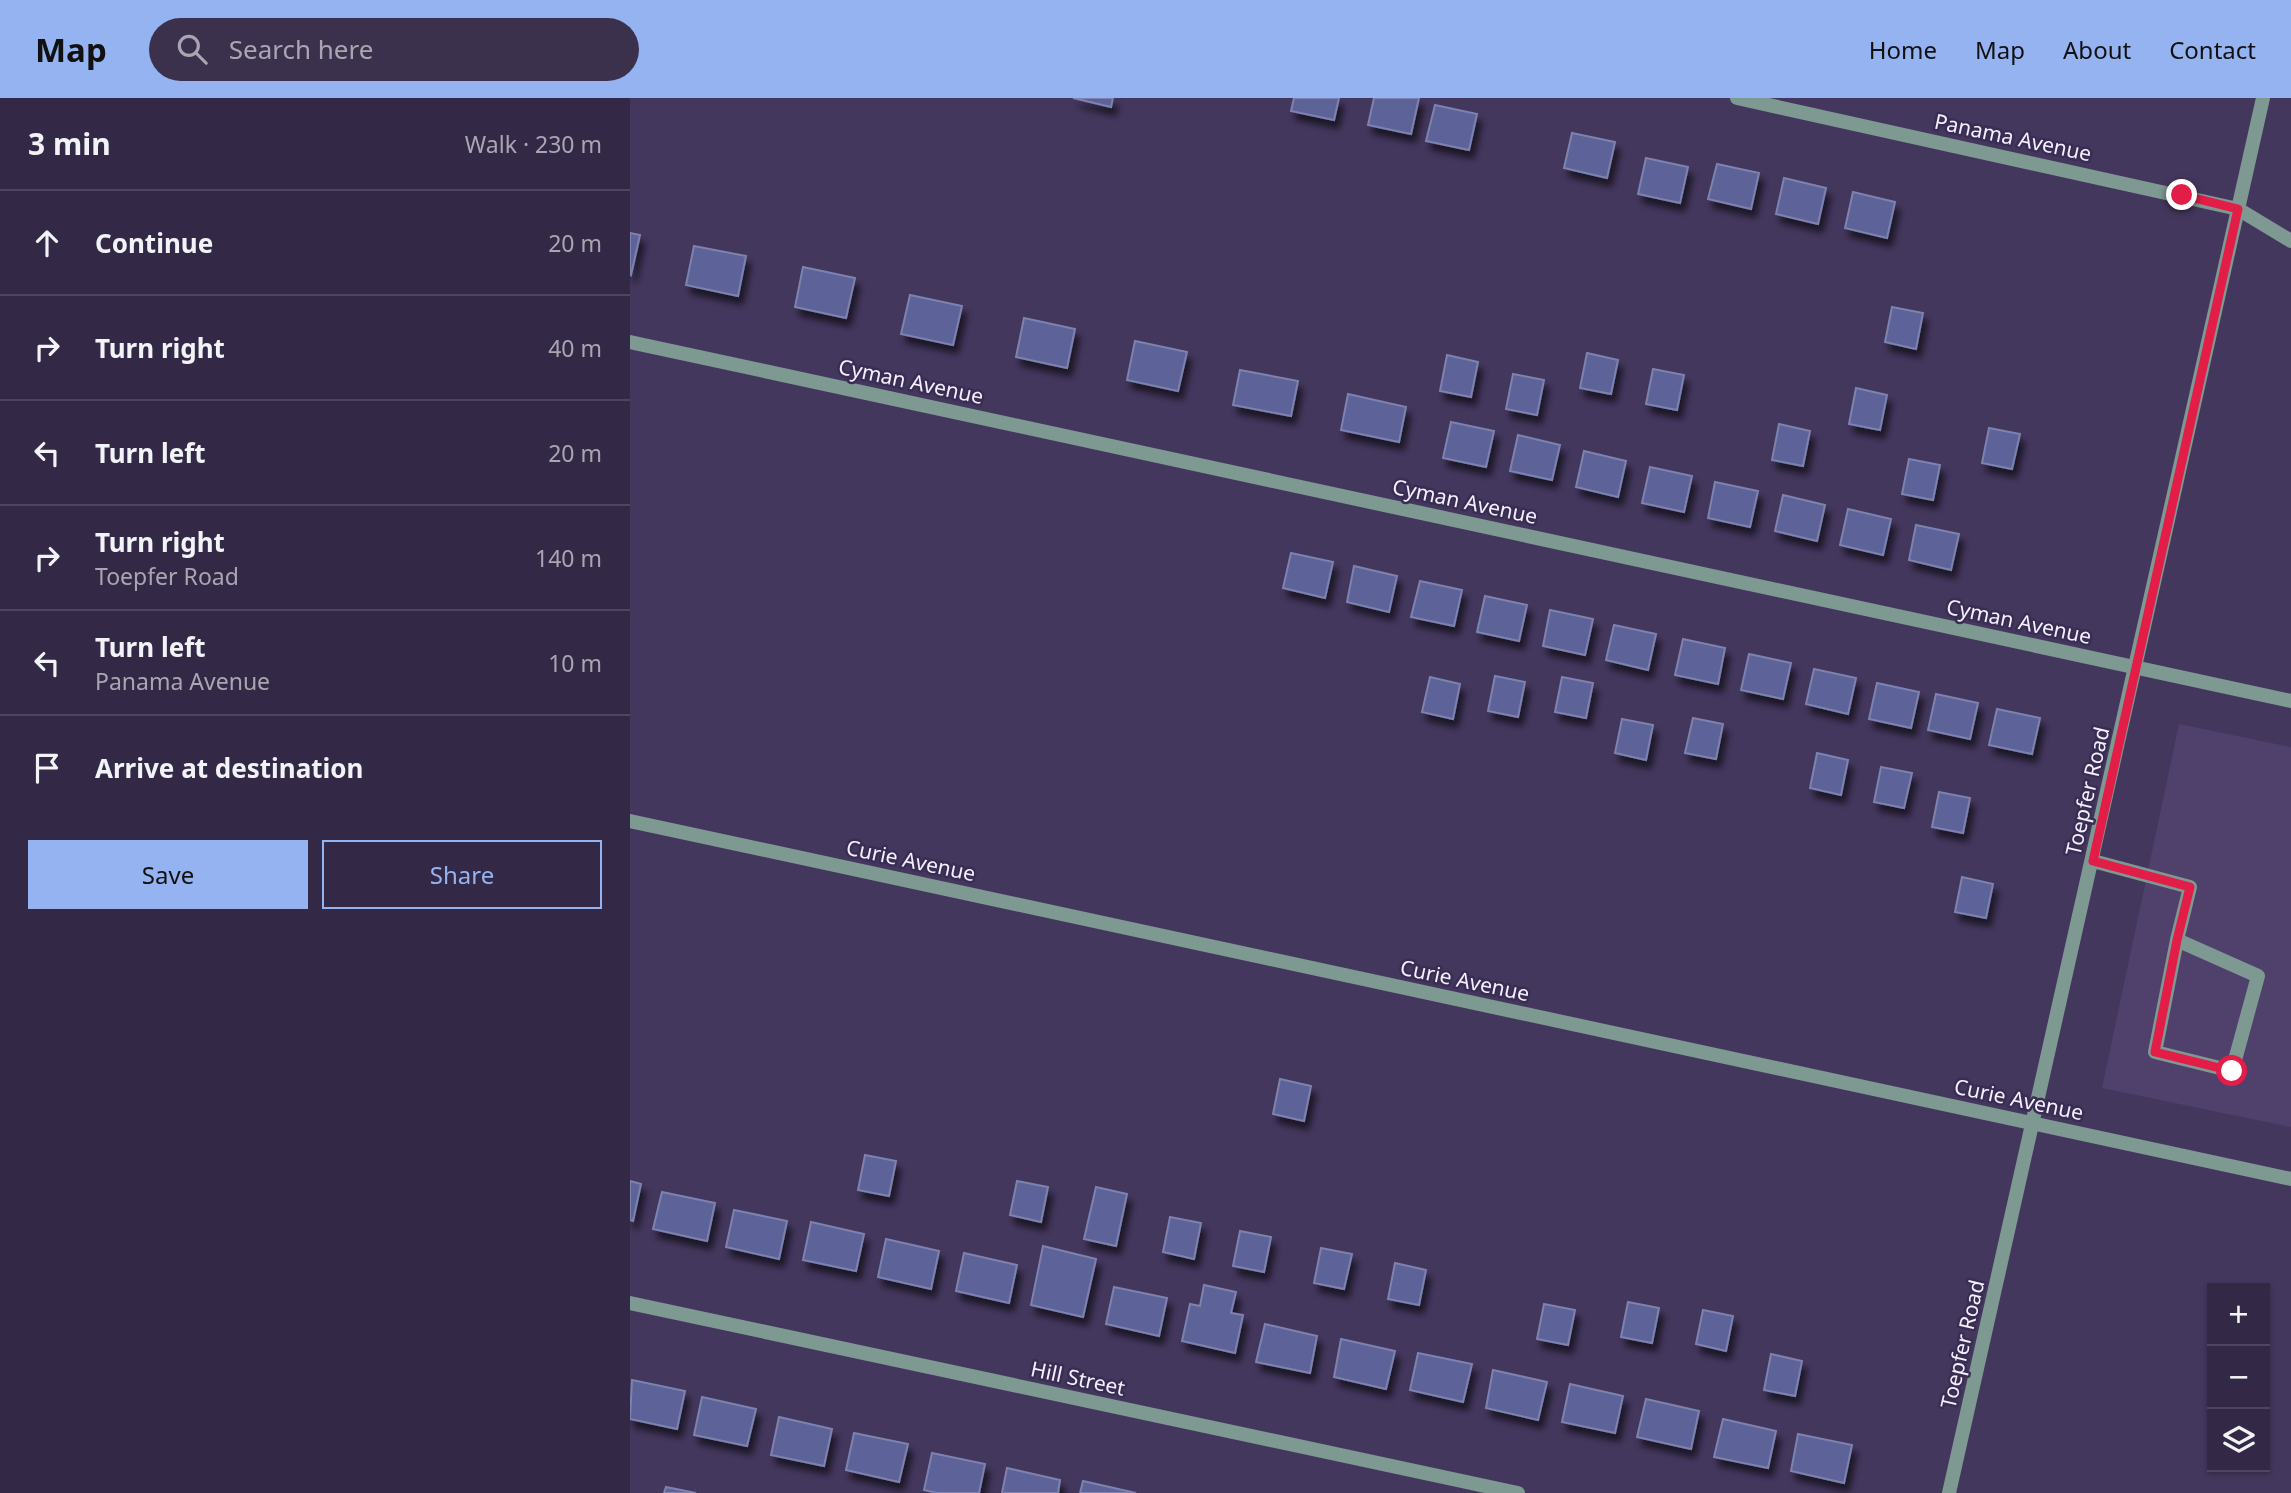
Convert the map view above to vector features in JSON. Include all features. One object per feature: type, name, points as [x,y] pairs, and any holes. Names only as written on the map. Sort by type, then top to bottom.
[{"type":"street","name":"Panama Avenue","points":[[1737,98],[2238,209],[2291,241]]},
{"type":"street","name":"Toepfer Road","points":[[1950,1493],[2263,98]]},
{"type":"street","name":"Cyman Avenue","points":[[630,342],[2291,702]]},
{"type":"street","name":"Curie Avenue","points":[[630,821],[2291,1179]]},
{"type":"street","points":[[2093,861],[2190,887],[2177,940],[2155,1052],[2232,1071],[2258,976],[2177,940]]},
{"type":"street","name":"Hill Street","points":[[630,1303],[1518,1493]]},
{"type":"shaded area","points":[[2179,724],[2291,747],[2291,1127],[2102,1088]]},
{"type":"building","points":[[1073,98],[1113,98],[1111,107]]},
{"type":"building","points":[[1294,98],[1339,98],[1334,120],[1291,111]]},
{"type":"building","points":[[1374,98],[1419,98],[1411,134],[1368,125]]},
{"type":"building","points":[[1435,105],[1477,114],[1469,150],[1426,141]]},
{"type":"building","points":[[1572,133],[1615,142],[1607,178],[1564,168]]},
{"type":"building","points":[[1646,158],[1688,167],[1680,203],[1638,194]]},
{"type":"building","points":[[1717,164],[1759,173],[1751,209],[1708,199]]},
{"type":"building","points":[[1784,178],[1826,188],[1818,224],[1776,214]]},
{"type":"building","points":[[1853,192],[1895,202],[1887,238],[1845,228]]},
{"type":"building","points":[[630,233],[640,235],[631,275],[630,274]]},
{"type":"building","points":[[694,246],[746,256],[738,296],[686,285]]},
{"type":"building","points":[[803,267],[855,278],[846,318],[795,307]]},
{"type":"building","points":[[910,295],[962,306],[953,345],[901,334]]},
{"type":"building","points":[[1892,307],[1923,313],[1916,349],[1885,342]]},
{"type":"building","points":[[1024,318],[1075,329],[1067,368],[1016,357]]},
{"type":"building","points":[[1135,341],[1187,352],[1178,391],[1127,380]]},
{"type":"building","points":[[1587,353],[1618,360],[1611,394],[1580,388]]},
{"type":"building","points":[[1447,355],[1478,362],[1471,397],[1440,391]]},
{"type":"building","points":[[1653,369],[1684,375],[1677,410],[1646,404]]},
{"type":"building","points":[[1240,370],[1298,381],[1291,416],[1233,405]]},
{"type":"building","points":[[1513,374],[1544,380],[1537,415],[1506,409]]},
{"type":"building","points":[[1856,388],[1887,395],[1880,430],[1849,424]]},
{"type":"building","points":[[1348,394],[1406,407],[1399,442],[1341,430]]},
{"type":"building","points":[[1451,422],[1494,431],[1486,467],[1443,458]]},
{"type":"building","points":[[1779,424],[1810,431],[1803,466],[1772,460]]},
{"type":"building","points":[[1989,428],[2020,434],[2012,469],[1982,463]]},
{"type":"building","points":[[1518,435],[1560,445],[1552,480],[1510,471]]},
{"type":"building","points":[[1584,451],[1626,461],[1618,497],[1576,487]]},
{"type":"building","points":[[1909,459],[1940,465],[1933,500],[1902,494]]},
{"type":"building","points":[[1650,467],[1692,476],[1684,512],[1642,503]]},
{"type":"building","points":[[1715,482],[1758,491],[1750,527],[1708,518]]},
{"type":"building","points":[[1783,495],[1825,505],[1817,541],[1775,531]]},
{"type":"building","points":[[1848,509],[1891,519],[1883,555],[1840,545]]},
{"type":"building","points":[[1916,525],[1959,534],[1951,570],[1909,560]]},
{"type":"building","points":[[1291,553],[1333,562],[1325,598],[1283,588]]},
{"type":"building","points":[[1354,566],[1397,576],[1389,612],[1347,602]]},
{"type":"building","points":[[1420,581],[1462,590],[1454,626],[1411,617]]},
{"type":"building","points":[[1485,596],[1527,605],[1519,641],[1477,632]]},
{"type":"building","points":[[1550,610],[1593,619],[1585,655],[1543,646]]},
{"type":"building","points":[[1614,625],[1656,634],[1648,670],[1606,660]]},
{"type":"building","points":[[1683,639],[1725,648],[1718,684],[1675,675]]},
{"type":"building","points":[[1749,654],[1791,663],[1783,699],[1741,690]]},
{"type":"building","points":[[1814,669],[1856,678],[1848,714],[1806,704]]},
{"type":"building","points":[[1495,676],[1525,682],[1518,717],[1488,711]]},
{"type":"building","points":[[1430,677],[1460,684],[1453,719],[1422,712]]},
{"type":"building","points":[[1562,677],[1593,683],[1586,718],[1555,712]]},
{"type":"building","points":[[1877,683],[1919,692],[1911,728],[1869,719]]},
{"type":"building","points":[[1936,694],[1978,703],[1970,739],[1928,730]]},
{"type":"building","points":[[1997,709],[2040,718],[2032,754],[1989,745]]},
{"type":"building","points":[[1693,718],[1723,724],[1716,759],[1685,753]]},
{"type":"building","points":[[1622,719],[1653,725],[1646,760],[1615,753]]},
{"type":"building","points":[[1817,753],[1848,760],[1841,795],[1810,788]]},
{"type":"building","points":[[1881,767],[1912,773],[1904,808],[1874,802]]},
{"type":"building","points":[[1939,792],[1970,798],[1963,833],[1932,827]]},
{"type":"building","points":[[1962,877],[1993,884],[1986,918],[1955,912]]},
{"type":"building","points":[[1280,1079],[1311,1086],[1304,1121],[1273,1114]]},
{"type":"building","points":[[865,1155],[896,1161],[889,1196],[858,1190]]},
{"type":"building","points":[[630,1181],[641,1184],[633,1221],[630,1220]]},
{"type":"building","points":[[1017,1181],[1048,1187],[1041,1222],[1010,1215]]},
{"type":"building","points":[[1096,1187],[1127,1194],[1116,1246],[1084,1239]]},
{"type":"building","points":[[662,1192],[715,1203],[707,1241],[653,1229]]},
{"type":"building","points":[[734,1210],[787,1221],[779,1259],[726,1247]]},
{"type":"building","points":[[1170,1217],[1201,1223],[1194,1259],[1163,1252]]},
{"type":"building","points":[[811,1222],[864,1234],[856,1271],[803,1260]]},
{"type":"building","points":[[1240,1231],[1271,1237],[1264,1272],[1233,1266]]},
{"type":"building","points":[[886,1239],[939,1251],[931,1289],[878,1277]]},
{"type":"building","points":[[1043,1246],[1096,1259],[1083,1317],[1031,1305]]},
{"type":"building","points":[[1321,1248],[1352,1254],[1344,1289],[1314,1283]]},
{"type":"building","points":[[964,1253],[1017,1265],[1009,1303],[956,1291]]},
{"type":"building","points":[[1395,1263],[1426,1270],[1419,1305],[1388,1299]]},
{"type":"building","points":[[1204,1285],[1236,1292],[1231,1313],[1243,1315],[1235,1353],[1182,1341],[1190,1304],[1200,1306]]},
{"type":"building","points":[[1114,1287],[1167,1298],[1159,1336],[1106,1324]]},
{"type":"building","points":[[1628,1302],[1659,1308],[1652,1343],[1621,1337]]},
{"type":"building","points":[[1544,1304],[1575,1310],[1568,1345],[1537,1339]]},
{"type":"building","points":[[1703,1310],[1733,1316],[1726,1351],[1696,1344]]},
{"type":"building","points":[[1265,1324],[1317,1336],[1310,1373],[1256,1362]]},
{"type":"building","points":[[1341,1339],[1395,1351],[1386,1389],[1334,1377]]},
{"type":"building","points":[[1418,1353],[1472,1364],[1463,1402],[1410,1390]]},
{"type":"building","points":[[1771,1354],[1802,1361],[1795,1396],[1764,1390]]},
{"type":"building","points":[[1493,1370],[1547,1382],[1538,1420],[1486,1408]]},
{"type":"building","points":[[632,1380],[685,1391],[677,1429],[630,1419]]},
{"type":"building","points":[[1570,1384],[1623,1396],[1615,1433],[1562,1422]]},
{"type":"building","points":[[702,1397],[756,1409],[747,1446],[694,1435]]},
{"type":"building","points":[[1646,1399],[1699,1411],[1691,1449],[1637,1437]]},
{"type":"building","points":[[779,1417],[832,1429],[824,1466],[771,1455]]},
{"type":"building","points":[[1723,1419],[1776,1431],[1768,1468],[1714,1457]]},
{"type":"building","points":[[854,1433],[908,1444],[899,1482],[846,1470]]},
{"type":"building","points":[[1798,1434],[1852,1445],[1844,1483],[1791,1471]]},
{"type":"building","points":[[932,1453],[985,1464],[979,1493],[937,1493],[924,1490]]},
{"type":"building","points":[[1007,1468],[1060,1480],[1058,1493],[1002,1493]]},
{"type":"building","points":[[1083,1481],[1136,1493],[1080,1493]]},
{"type":"building","points":[[666,1487],[696,1493],[664,1493]]},
{"type":"route","points":[[2182,195],[2238,209],[2093,861],[2190,887],[2155,1052],[2232,1071]]}]
